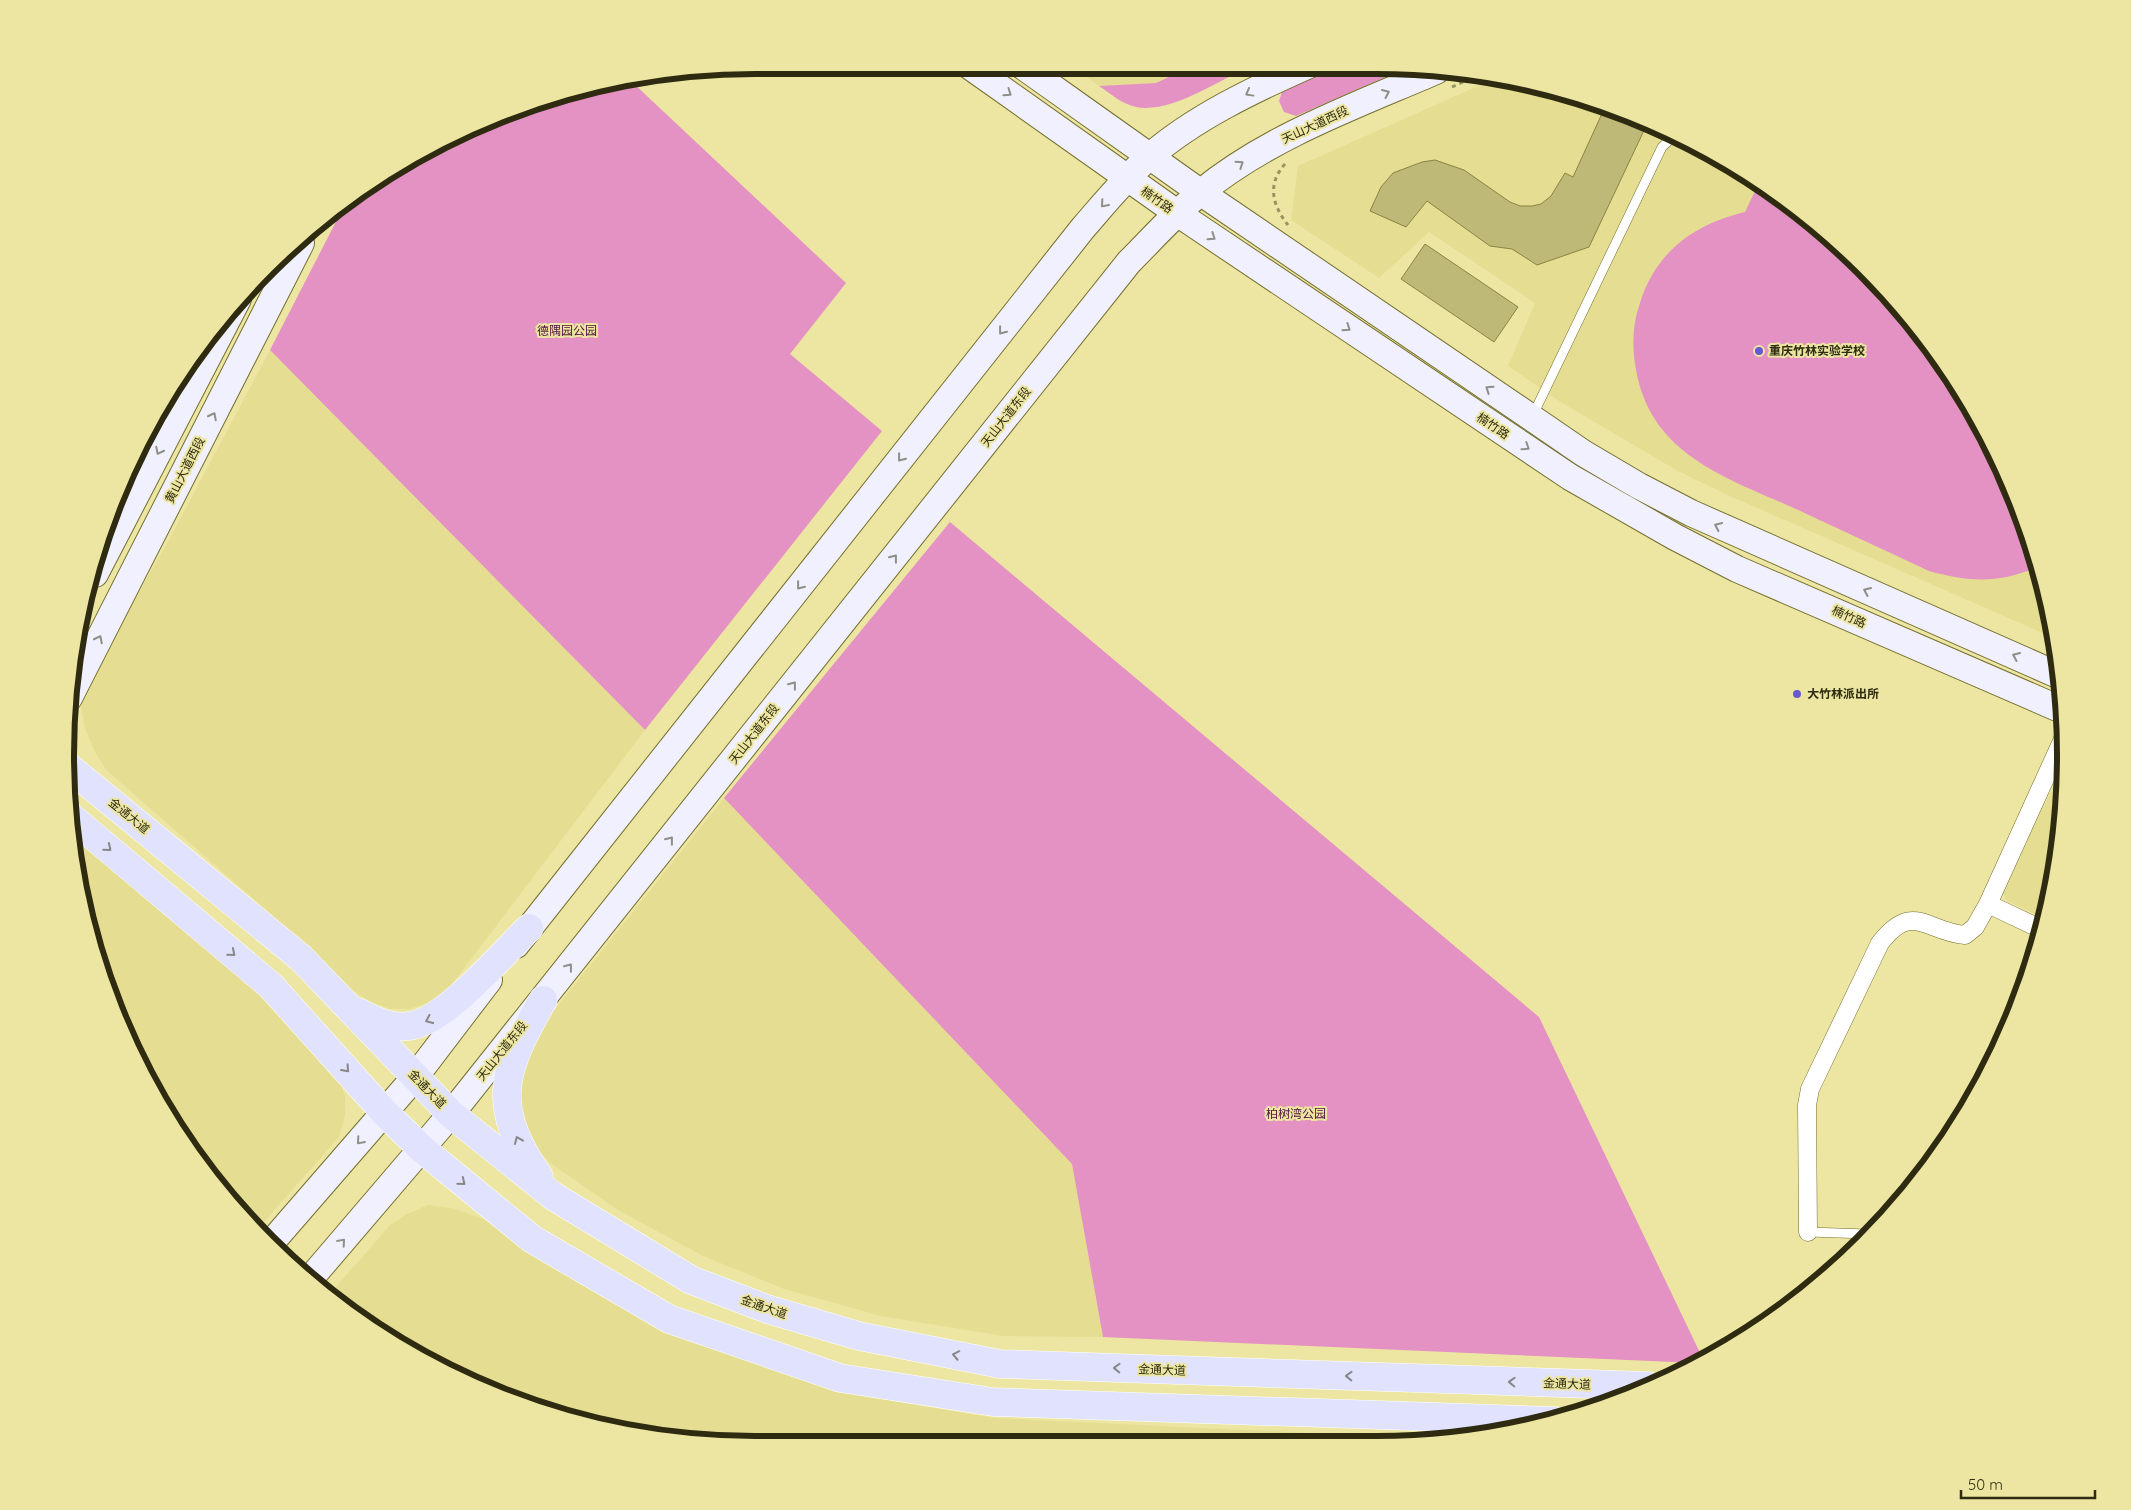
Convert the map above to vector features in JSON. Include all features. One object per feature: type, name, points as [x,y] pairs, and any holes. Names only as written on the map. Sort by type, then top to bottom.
[{"type":"main road","name":"楠竹路","points":[[981,74],[1176,214],[1570,477],[1642,519],[1737,569],[2056,707]]},
{"type":"main road","points":[[1034,74],[1200,192],[1583,453],[1639,486],[1690,513],[2052,672]]},
{"type":"main road","points":[[275,1239],[415,1077],[529,928],[1077,236],[1126,178],[1149,156],[1205,117],[1264,85],[1289,74]]},
{"type":"main road","name":"天山大道西段","points":[[1200,192],[1245,161],[1289,136],[1443,79]]},
{"type":"main road","name":"天山大道东段","points":[[314,1274],[422,1149],[543,1000],[1129,262],[1200,192]]},
{"type":"main road","name":"黄山大道西段","points":[[78,679],[297,251]]},
{"type":"main road","points":[[103,558],[220,334]]},
{"type":"main road","name":"金通大道","points":[[74,772],[301,958],[451,1114],[553,1196],[691,1280],[767,1309],[859,1336],[1000,1364],[1633,1385]]},
{"type":"main road","points":[[78,823],[271,986],[385,1113],[422,1149],[532,1239],[669,1319],[840,1378],[993,1402],[1522,1420]]},
{"type":"main road","points":[[346,1005],[375,1020],[392,1026],[409,1026],[430,1021],[450,1006],[529,928]]},
{"type":"main road","points":[[543,1000],[512,1060],[506,1085],[508,1112],[516,1137],[525,1157],[553,1196]]},
{"type":"street","points":[[1808,1232],[1807,1105],[1810,1090],[1880,943],[1890,929],[1906,920],[1918,921],[1952,934],[1965,935],[1975,927],[1988,904],[2057,750]]},
{"type":"street","points":[[1988,904],[2035,926]]},
{"type":"lane","points":[[1532,418],[1662,147],[1669,140]]},
{"type":"lane","points":[[1808,1232],[1861,1234]]},
{"type":"path","points":[[1289,160],[1280,170],[1274,181],[1272,192],[1280,214],[1288,225],[1296,230]]},
{"type":"shaded area","points":[[1082,74],[1175,74],[1156,83],[1099,86]]},
{"type":"shaded area","name":"重庆竹林实验学校","points":[[1484,83],[1552,97],[1595,110],[1677,144],[1717,165],[1791,215],[1858,273],[1916,340],[1942,377],[1966,414],[2005,494],[2021,536],[2034,579],[2046,634],[1723,493],[1678,471],[1562,403],[1508,366],[1535,303],[1429,232],[1379,278],[1291,220],[1298,166]]},
{"type":"shaded area","points":[[270,350],[645,730],[446,992],[428,1003],[409,1009],[390,1009],[371,1002],[354,991],[310,948],[106,770],[94,750],[85,729],[81,708],[83,689],[170,538]]},
{"type":"shaded area","points":[[2056,780],[2051,844],[2038,915],[2006,900],[2002,890]]},
{"type":"shaded area","points":[[724,798],[1072,1164],[1103,1337],[1003,1336],[881,1316],[784,1289],[703,1256],[618,1210],[550,1163],[529,1139],[517,1090],[532,1040]]},
{"type":"shaded area","points":[[79,837],[264,990],[339,1076],[345,1097],[345,1116],[339,1137],[262,1225],[215,1170],[189,1133],[165,1096],[144,1056],[110,974],[97,931],[87,888]]},
{"type":"shaded area","points":[[428,1205],[452,1208],[484,1219],[524,1249],[665,1331],[838,1392],[994,1418],[1373,1436],[755,1436],[710,1435],[622,1423],[536,1400],[454,1366],[414,1345],[334,1290],[390,1225],[407,1214]]},
{"type":"green space","points":[[1175,74],[1234,74],[1179,101],[1149,108],[1126,104],[1099,86],[1156,83]]},
{"type":"green space","points":[[1316,74],[1391,74],[1296,116],[1284,112],[1279,101],[1283,89]]},
{"type":"green space","name":"德隅园公园","points":[[635,85],[846,283],[790,354],[882,431],[645,730],[270,350],[340,215],[414,165],[494,126],[536,110],[579,97]]},
{"type":"green space","name":"重庆竹林实验学校","points":[[1755,190],[1791,215],[1858,273],[1916,340],[1966,414],[1987,454],[2005,494],[2031,570],[1997,579],[1984,580],[1944,575],[1929,571],[1719,474],[1696,460],[1675,443],[1658,423],[1644,399],[1636,370],[1634,353],[1635,320],[1647,285],[1656,269],[1680,242],[1710,224],[1745,212]]},
{"type":"green space","name":"柏树湾公园","points":[[950,522],[1539,1017],[1700,1354],[1684,1362],[1103,1337],[1072,1164],[724,798]]},
{"type":"building","points":[[1602,113],[1645,129],[1589,247],[1537,265],[1512,249],[1490,246],[1427,201],[1406,227],[1370,211],[1381,187],[1393,173],[1422,162],[1435,160],[1464,170],[1510,202],[1520,206],[1541,204],[1551,196],[1565,173],[1573,177]]},
{"type":"building","points":[[1425,244],[1518,307],[1494,342],[1401,279]]},
{"type":"place","name":"重庆竹林实验学校","points":[[1759,351]]},
{"type":"place","name":"大竹林派出所","points":[[1797,694]]}]
